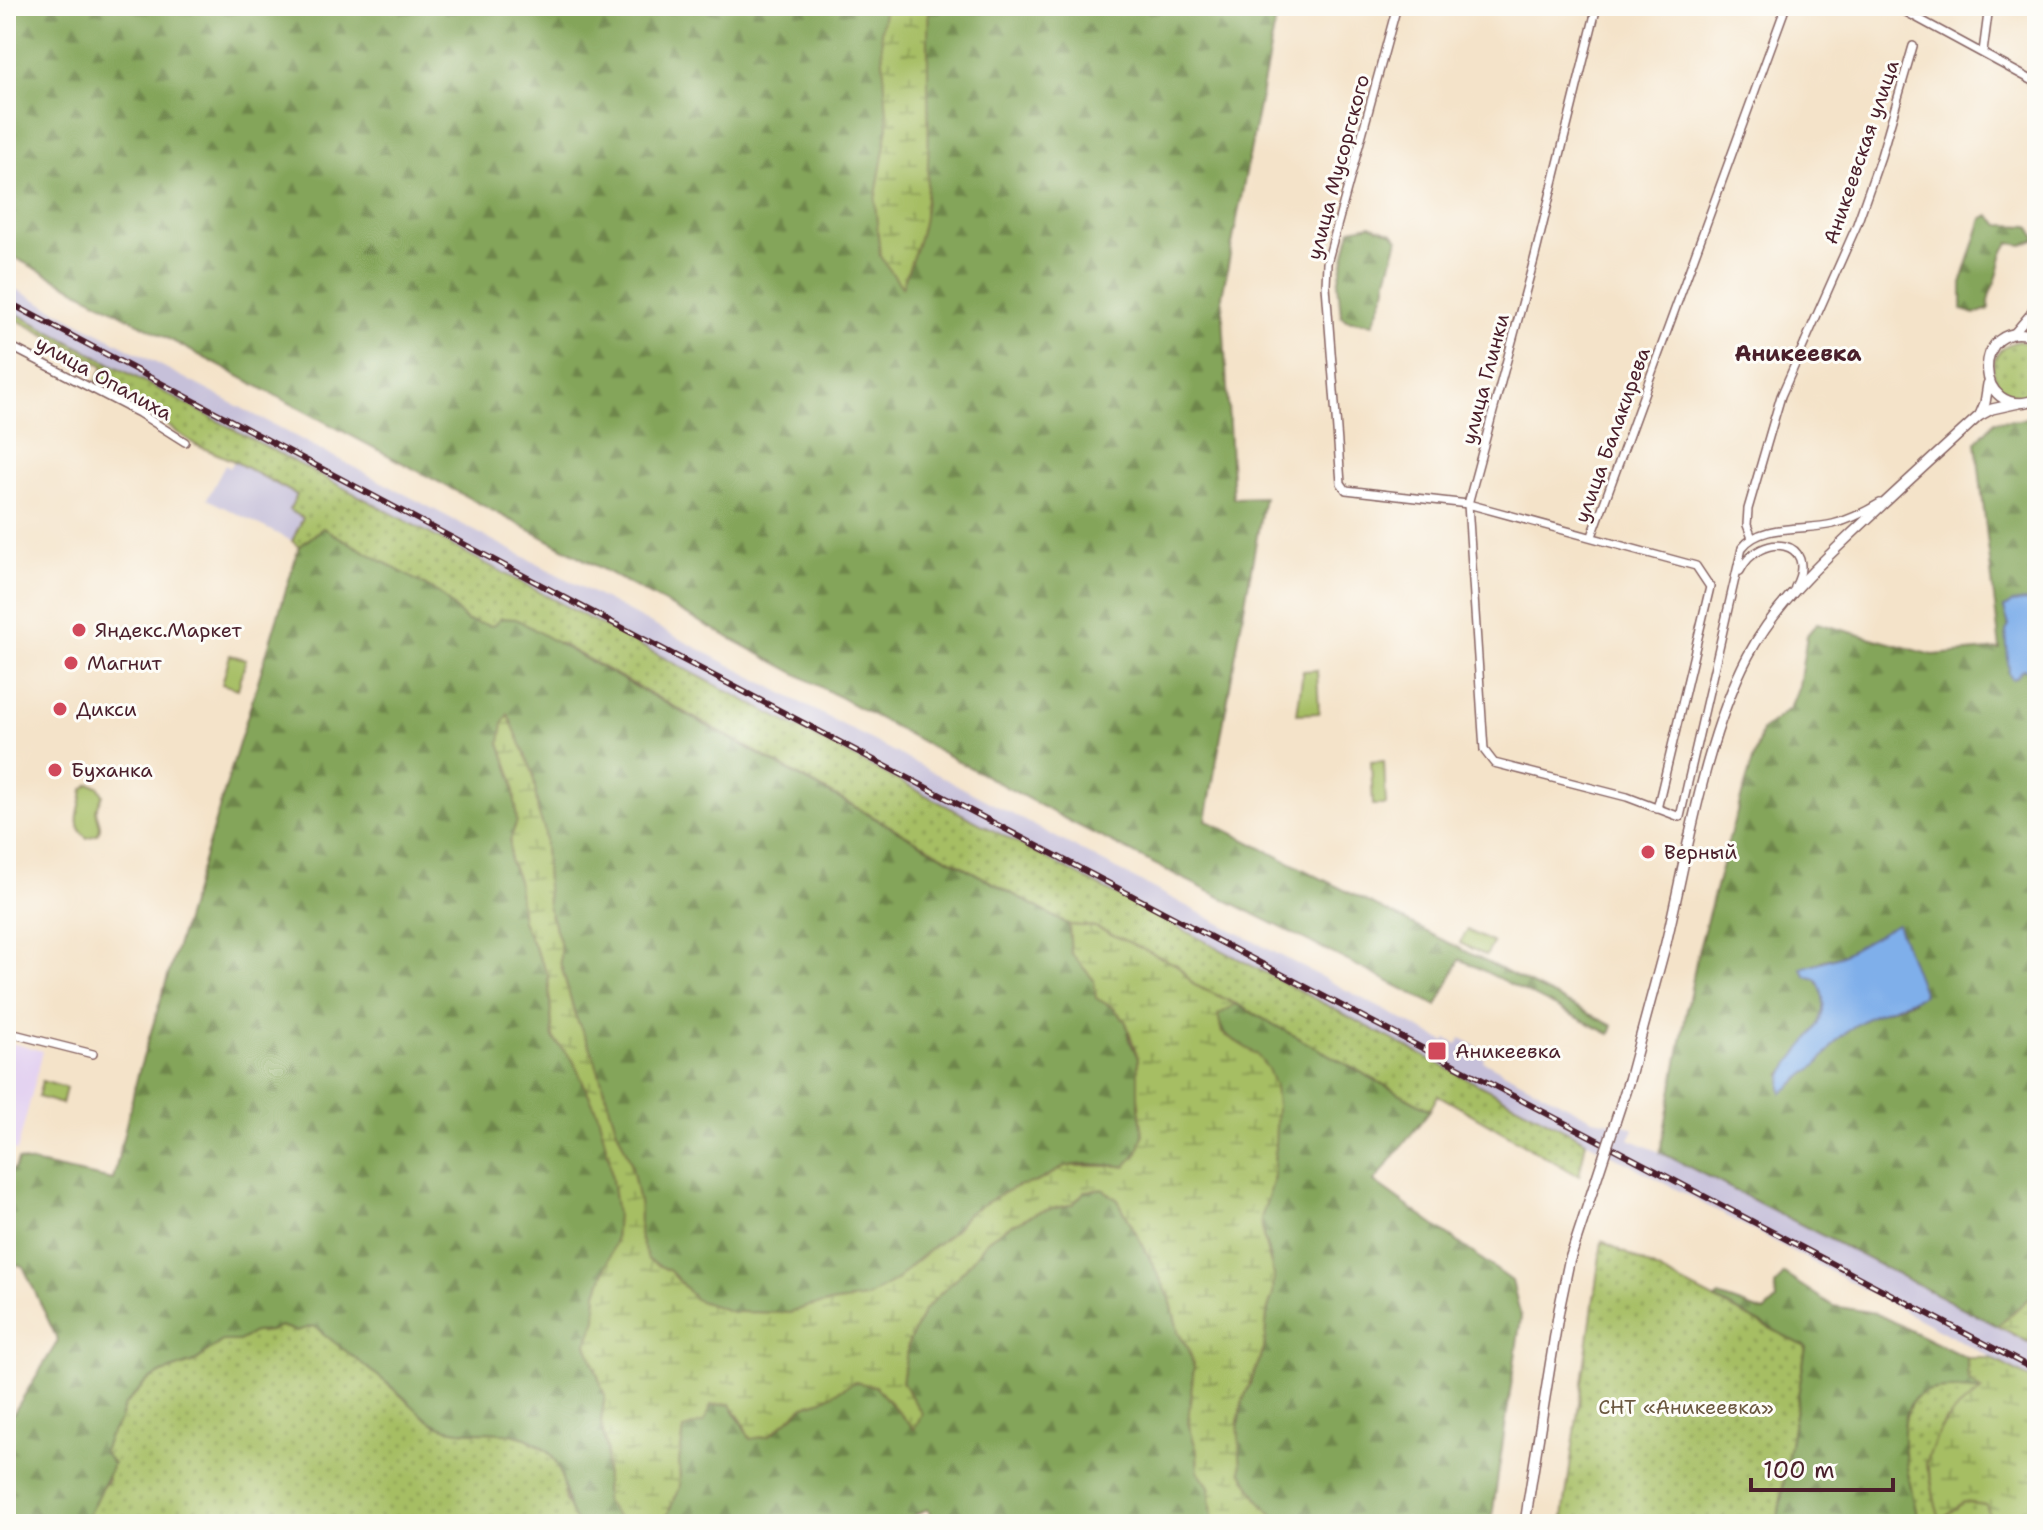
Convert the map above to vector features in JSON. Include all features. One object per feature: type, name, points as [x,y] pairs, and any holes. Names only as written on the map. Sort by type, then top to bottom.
[{"type":"street","name":"улица Мусоргского","points":[[1397,6],[1327,263],[1326,286],[1341,483],[1346,490],[1468,504]]},
{"type":"street","name":"улица Глинки","points":[[1597,6],[1534,260],[1468,504],[1484,750],[1494,763],[1627,797],[1657,809]]},
{"type":"street","name":"улица Балакирева","points":[[1657,809],[1710,587],[1696,566],[1592,536],[1786,6]]},
{"type":"street","points":[[1895,6],[2037,83]]},
{"type":"street","points":[[1983,52],[1989,6]]},
{"type":"street","name":"Аникеевская улица","points":[[1752,538],[1747,525],[1748,509],[1781,396],[1856,227],[1881,156],[1913,46]]},
{"type":"street","points":[[1979,416],[1988,391],[1989,354],[1995,344],[2014,333],[2031,313],[2037,296]]},
{"type":"street","points":[[2014,333],[2037,335],[2031,313]]},
{"type":"street","name":"улица Опалиха","points":[[6,344],[139,413],[185,442]]},
{"type":"street","points":[[1987,376],[1999,395],[2019,403]]},
{"type":"street","points":[[1525,1524],[1569,1262],[1629,1080],[1666,943],[1714,738],[1731,692],[1749,654],[1775,614],[1896,490],[1979,416],[1992,409],[2037,399]]},
{"type":"street","points":[[1657,809],[1680,817],[1742,548],[1759,534],[1816,528],[1850,519],[1896,490]]},
{"type":"street","points":[[1468,504],[1592,536]]},
{"type":"street","points":[[1732,588],[1744,563],[1753,553],[1764,547],[1779,545],[1794,549],[1800,559],[1799,580],[1791,595]]},
{"type":"street","points":[[6,1032],[93,1054]]},
{"type":"shaded area","points":[[6,284],[1445,1042],[1447,1039],[1457,1044],[1461,1038],[1481,1049],[1478,1055],[1484,1058],[1483,1061],[1593,1119],[1624,1124],[1634,1129],[1629,1139],[1660,1152],[2037,1347],[2037,1382],[6,308]]},
{"type":"shaded area","points":[[234,461],[297,495],[303,518],[292,541],[207,499],[225,465],[230,468]]},
{"type":"shaded area","points":[[6,1042],[43,1051],[17,1151],[6,1148]]},
{"type":"green space","points":[[6,6],[1272,6],[1277,13],[1222,296],[1233,498],[1264,497],[1206,820],[1613,1026],[1610,1034],[1460,959],[1437,1006],[1071,822],[539,535],[6,253]]},
{"type":"green space","points":[[885,6],[929,6],[927,190],[920,234],[902,287],[880,256],[875,201],[888,127],[881,32]]},
{"type":"green space","points":[[1989,215],[2000,225],[2029,226],[2037,239],[2023,245],[2009,243],[1990,294],[1989,309],[1975,314],[1962,310],[1962,281],[1982,219]]},
{"type":"green space","points":[[1370,225],[1393,233],[1398,239],[1387,287],[1373,324],[1346,320],[1341,316],[1338,283],[1351,229]]},
{"type":"green space","points":[[6,308],[588,618],[1586,1141],[1579,1176],[1438,1095],[1430,1110],[1236,1004],[1194,985],[1177,965],[1095,927],[1069,925],[559,643],[467,621],[440,594],[323,528],[299,547],[292,541],[303,518],[289,510],[297,495],[234,461],[196,445],[137,405],[95,384],[104,366],[6,314]]},
{"type":"green space","points":[[2019,341],[2037,346],[2037,390],[2023,395],[2010,393],[2001,387],[1993,367],[1996,356],[2005,347]]},
{"type":"green space","points":[[2037,414],[2037,607],[2004,608],[2009,627],[2009,674],[2017,677],[2022,669],[2031,671],[2037,677],[2037,1291],[1998,1326],[1660,1152],[1697,956],[1730,835],[1762,730],[1790,708],[1799,686],[1807,635],[1817,623],[1933,655],[2000,649],[1976,442],[1995,421],[2020,420]],"holes":[[[1868,942],[1913,1001],[1871,1016],[1854,1026],[1838,1039],[1818,1064],[1782,1074],[1817,1028],[1821,1017],[1824,997],[1817,977],[1821,961],[1840,956]]]},
{"type":"green space","points":[[323,528],[440,594],[467,621],[493,626],[501,618],[516,619],[1069,925],[1071,953],[1095,980],[1096,998],[1114,1008],[1126,1022],[1138,1058],[1138,1097],[1143,1135],[1138,1153],[1126,1166],[1066,1166],[1037,1182],[1002,1194],[967,1214],[956,1229],[898,1279],[866,1298],[809,1306],[790,1313],[732,1312],[696,1300],[670,1271],[648,1260],[639,1235],[640,1208],[631,1163],[616,1128],[593,1054],[576,1018],[560,962],[560,942],[548,907],[544,829],[538,812],[533,773],[500,743],[513,781],[517,821],[510,841],[510,861],[518,880],[522,921],[548,975],[553,1038],[573,1060],[598,1114],[609,1157],[617,1215],[615,1243],[597,1293],[596,1320],[587,1344],[605,1396],[601,1422],[607,1449],[605,1501],[624,1524],[577,1524],[554,1459],[534,1442],[507,1433],[466,1432],[437,1425],[314,1326],[296,1331],[280,1326],[270,1331],[254,1332],[239,1341],[222,1341],[194,1362],[147,1381],[124,1406],[119,1422],[109,1436],[103,1451],[113,1464],[84,1524],[6,1524],[6,1425],[58,1341],[23,1266],[6,1262],[6,1174],[15,1168],[18,1160],[113,1180],[138,1074],[299,547]]},
{"type":"green space","points":[[230,655],[246,659],[238,689],[222,684]]},
{"type":"green space","points":[[1317,670],[1319,713],[1297,714],[1303,671]]},
{"type":"green space","points":[[508,714],[533,773],[538,812],[544,829],[548,907],[560,942],[560,962],[576,1018],[593,1054],[616,1128],[631,1163],[640,1208],[639,1235],[648,1260],[670,1271],[696,1300],[732,1312],[790,1313],[809,1306],[866,1298],[898,1279],[956,1229],[967,1214],[1002,1194],[1037,1182],[1066,1166],[1126,1166],[1138,1153],[1143,1135],[1138,1097],[1138,1058],[1126,1022],[1114,1008],[1096,998],[1094,980],[1071,953],[1069,925],[1095,927],[1177,965],[1194,985],[1236,1004],[1218,1015],[1222,1033],[1256,1054],[1268,1069],[1275,1087],[1277,1106],[1273,1182],[1261,1218],[1274,1275],[1273,1294],[1267,1312],[1264,1349],[1238,1421],[1241,1472],[1262,1504],[1275,1517],[1303,1524],[1213,1524],[1209,1486],[1198,1471],[1197,1451],[1188,1422],[1194,1367],[1189,1349],[1179,1334],[1170,1298],[1145,1249],[1118,1200],[1103,1189],[1085,1191],[1073,1204],[1038,1212],[1005,1228],[988,1240],[965,1269],[924,1310],[908,1344],[902,1382],[922,1414],[914,1429],[875,1386],[854,1382],[804,1406],[769,1436],[750,1439],[730,1404],[711,1405],[704,1422],[684,1429],[679,1461],[680,1487],[663,1524],[621,1522],[605,1501],[607,1449],[601,1422],[605,1396],[587,1344],[596,1320],[597,1293],[615,1242],[617,1215],[609,1157],[598,1114],[573,1060],[553,1038],[548,975],[522,921],[518,880],[510,861],[510,841],[517,821],[513,781],[500,743],[503,723]]},
{"type":"green space","points":[[1384,761],[1386,805],[1373,805],[1371,762]]},
{"type":"green space","points":[[89,784],[98,786],[103,795],[96,810],[99,832],[87,838],[79,827],[78,815],[83,789]]},
{"type":"green space","points":[[1467,930],[1493,943],[1486,956],[1460,943]]},
{"type":"green space","points":[[1236,1004],[1430,1110],[1374,1182],[1512,1281],[1521,1317],[1491,1524],[1303,1524],[1275,1518],[1241,1472],[1237,1435],[1242,1403],[1264,1349],[1267,1312],[1273,1294],[1270,1256],[1263,1237],[1261,1218],[1273,1182],[1275,1144],[1256,1054],[1223,1033],[1217,1015]]},
{"type":"green space","points":[[42,1081],[66,1088],[62,1104],[38,1097]]},
{"type":"green space","points":[[1103,1189],[1118,1200],[1145,1249],[1170,1298],[1179,1334],[1189,1349],[1194,1367],[1188,1422],[1197,1451],[1198,1471],[1209,1486],[1213,1524],[937,1524],[927,1509],[898,1524],[663,1524],[680,1487],[679,1461],[684,1429],[711,1405],[730,1404],[750,1438],[769,1436],[804,1406],[854,1382],[875,1386],[913,1428],[922,1414],[902,1382],[908,1344],[924,1310],[965,1269],[988,1240],[1005,1228],[1038,1212],[1073,1204],[1085,1191]]},
{"type":"green space","name":"СНТ «Аникеевка»","points":[[1602,1241],[1806,1347],[1777,1524],[1562,1524]]},
{"type":"green space","points":[[1784,1274],[1833,1306],[1875,1313],[1967,1358],[1968,1380],[1983,1391],[1928,1391],[1911,1404],[1906,1418],[1905,1454],[1919,1524],[1777,1524],[1806,1347],[1715,1299],[1719,1296],[1764,1312],[1776,1301],[1775,1286]]},
{"type":"green space","points":[[2037,1291],[2037,1347],[1998,1326]]},
{"type":"green space","points":[[314,1325],[420,1412],[477,1432],[500,1431],[526,1438],[549,1453],[562,1472],[565,1500],[577,1524],[84,1524],[97,1494],[108,1480],[103,1451],[109,1436],[119,1422],[124,1406],[147,1381],[194,1362],[222,1341],[239,1341],[254,1332],[270,1331],[280,1326],[296,1331]]},
{"type":"green space","points":[[1967,1358],[1991,1358],[2037,1382],[2036,1524],[1993,1524],[1986,1505],[1964,1502],[1941,1519],[1938,1512],[1926,1464],[1930,1451],[1953,1413],[1983,1391],[1968,1380]]},
{"type":"green space","points":[[1958,1388],[1983,1391],[1945,1421],[1926,1464],[1936,1505],[1941,1518],[1964,1502],[1986,1505],[1993,1524],[1919,1524],[1905,1454],[1906,1418],[1911,1404],[1921,1394]]},
{"type":"water","points":[[2025,601],[2037,607],[2037,639],[2033,642],[2037,652],[2037,677],[2023,669],[2012,679],[2006,631],[2009,626],[2004,608]]},
{"type":"water","points":[[1897,924],[1924,995],[1854,1026],[1838,1039],[1818,1064],[1782,1093],[1782,1080],[1787,1068],[1816,1028],[1822,1013],[1823,997],[1816,979],[1806,976],[1801,968],[1840,956]]},
{"type":"railway","points":[[6,301],[2037,1371]]},
{"type":"place","name":"Яндекс.Маркет","points":[[79,630]]},
{"type":"place","name":"Магнит","points":[[71,663]]},
{"type":"place","name":"Дикси","points":[[60,709]]},
{"type":"place","name":"Буханка","points":[[55,770]]},
{"type":"place","name":"Верный","points":[[1648,852]]},
{"type":"place","name":"Аникеевка","points":[[1437,1051]]},
{"type":"district","name":"Аникеевка","points":[[1798,353]]}]
